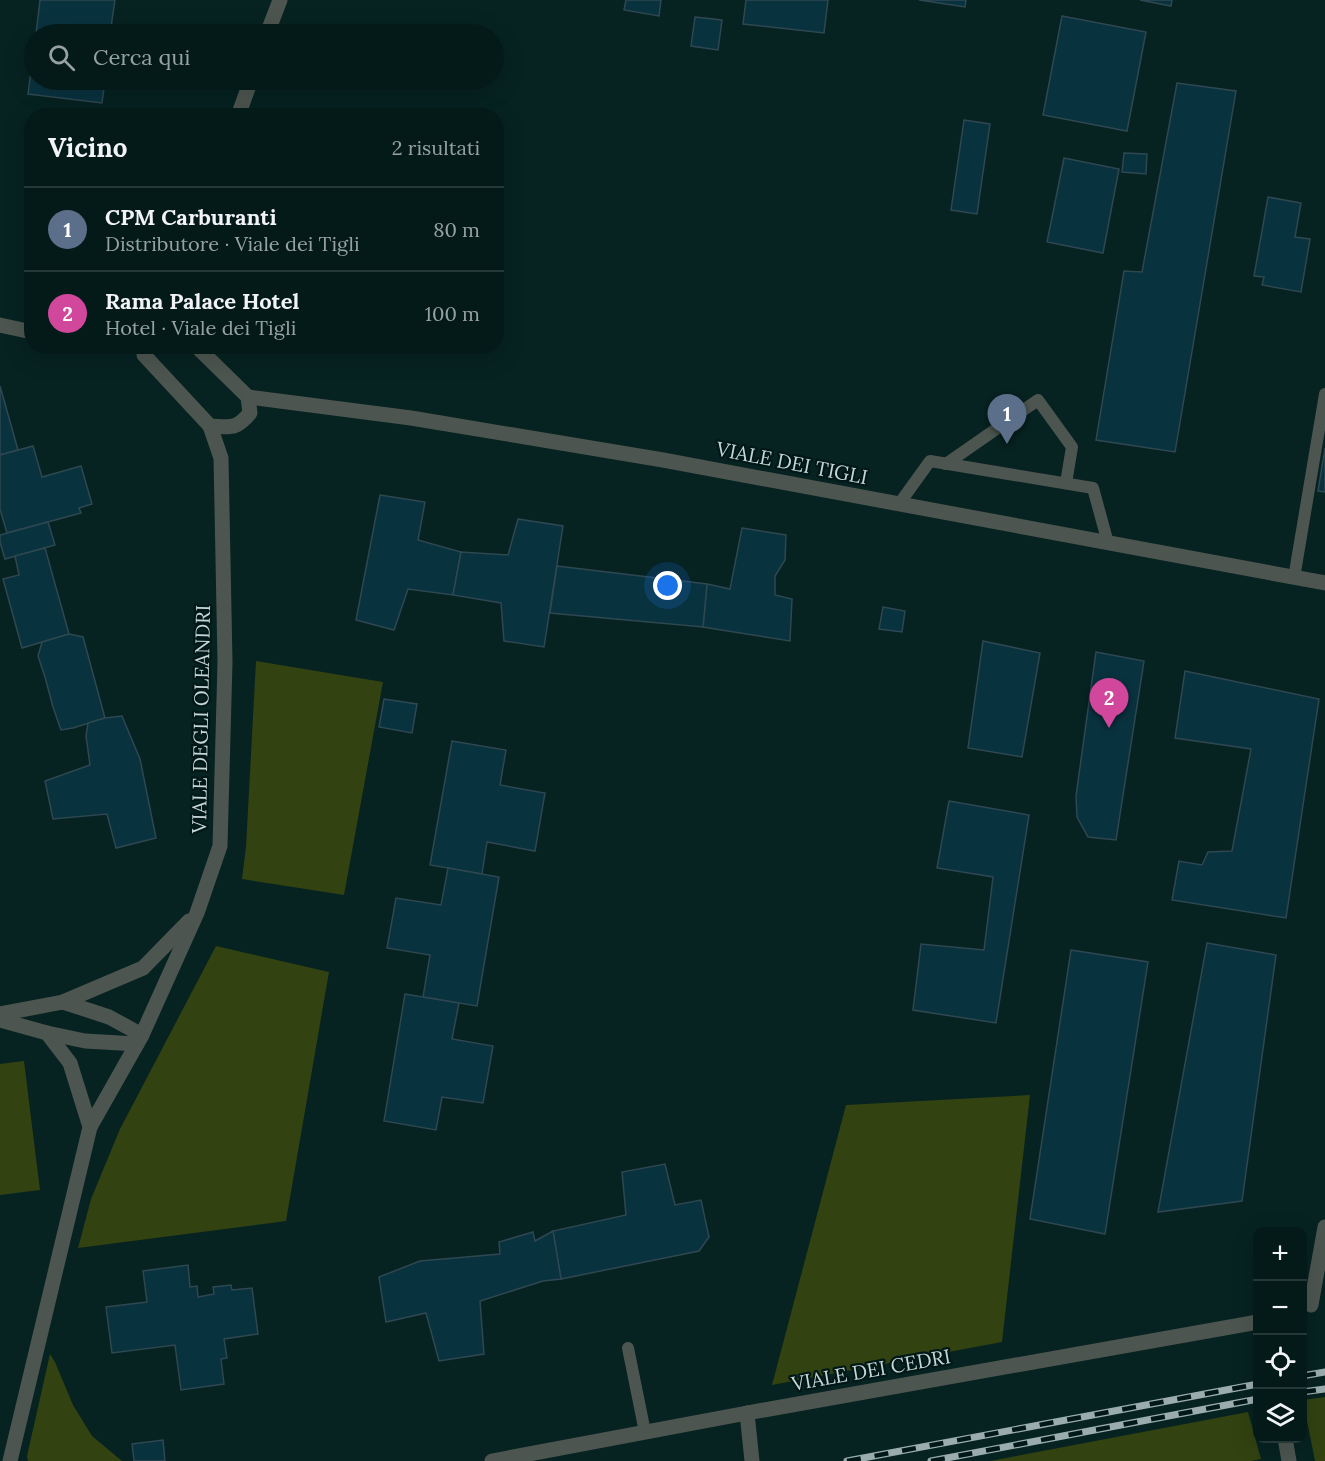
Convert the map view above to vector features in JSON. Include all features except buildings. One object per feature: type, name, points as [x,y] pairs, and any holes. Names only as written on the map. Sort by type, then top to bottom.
[{"type":"street","points":[[271,24],[280,0]]},
{"type":"street","points":[[241,108],[247,90]]},
{"type":"street","points":[[0,325],[24,330]]},
{"type":"street","points":[[144,354],[210,426],[232,427],[242,423],[250,413],[248,397],[204,354]]},
{"type":"street","name":"VIALE DEI TIGLI","points":[[248,397],[411,418],[663,460],[1325,583]]},
{"type":"street","name":"VIALE DEGLI OLEANDRI","points":[[10,1461],[90,1127],[139,1040],[197,913],[220,846],[225,662],[221,458],[210,426]]},
{"type":"street","points":[[0,1014],[63,1002],[143,968],[197,913]]},
{"type":"street","points":[[63,1002],[109,1017],[139,1040]]},
{"type":"street","points":[[0,1020],[85,1041],[139,1040]]},
{"type":"street","points":[[47,1033],[70,1063],[90,1127]]},
{"type":"street","points":[[1313,1306],[1325,1227]]},
{"type":"street","name":"VIALE DEI CEDRI","points":[[492,1461],[1253,1323]]},
{"type":"street","points":[[747,1413],[752,1461]]},
{"type":"street","points":[[1286,1443],[1289,1461]]},
{"type":"lane","points":[[1294,578],[1325,394]]},
{"type":"lane","points":[[946,464],[1038,400],[1072,447],[1066,483]]},
{"type":"lane","points":[[900,504],[930,462],[1093,488],[1108,543]]},
{"type":"lane","points":[[628,1348],[645,1432]]},
{"type":"green space","points":[[256,661],[383,682],[344,895],[242,879],[246,847]]},
{"type":"green space","points":[[216,946],[329,972],[286,1221],[78,1248],[91,1199],[120,1129]]},
{"type":"green space","points":[[24,1061],[40,1190],[0,1195],[0,1064]]},
{"type":"green space","points":[[1030,1095],[1002,1342],[772,1385],[846,1105]]},
{"type":"green space","points":[[50,1354],[73,1405],[92,1436],[122,1461],[28,1461],[27,1456]]},
{"type":"green space","points":[[1325,1397],[1325,1461],[1315,1461],[1307,1420],[1307,1399]]},
{"type":"green space","points":[[1248,1412],[1253,1430],[1253,1443],[1257,1443],[1261,1459],[1251,1461],[990,1461]]},
{"type":"railway","points":[[1307,1375],[1325,1372]]},
{"type":"railway","points":[[847,1461],[1253,1385]]},
{"type":"railway","points":[[1307,1391],[1325,1389]]},
{"type":"railway","points":[[931,1461],[1253,1400]]},
{"type":"place","name":"CPM Carburanti","points":[[1007,444]]},
{"type":"place","name":"Rama Palace Hotel","points":[[1109,728]]}]
